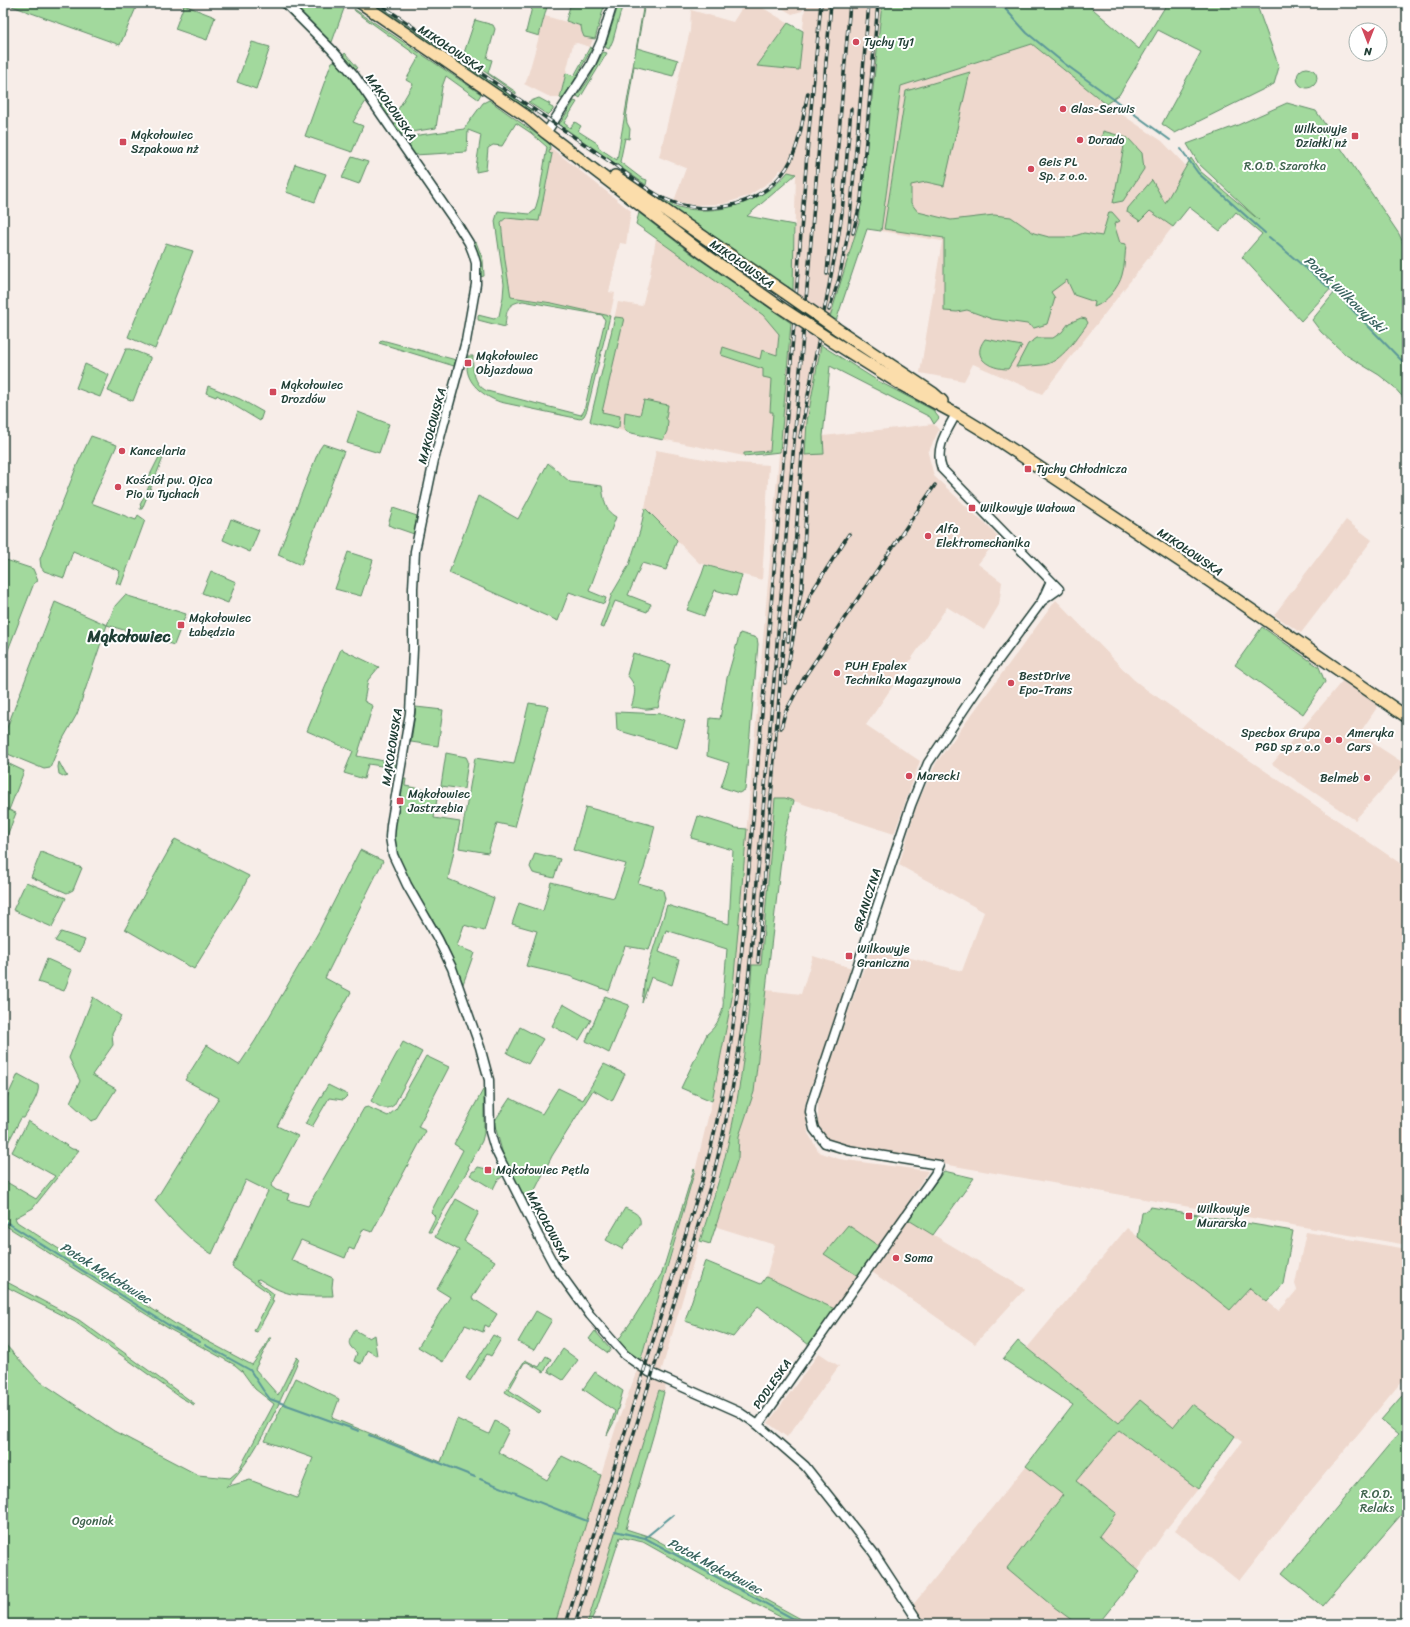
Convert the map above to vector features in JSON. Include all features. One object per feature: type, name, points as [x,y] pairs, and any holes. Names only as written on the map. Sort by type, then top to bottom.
[{"type":"main road","name":"MIKOŁOWSKA","points":[[361,3],[933,393],[956,414]]},
{"type":"main road","name":"MIKOŁOWSKA","points":[[548,131],[700,252],[780,307],[902,386],[956,414],[1183,563],[1407,716]]},
{"type":"street","name":"MĄKOŁOWSKA","points":[[285,3],[332,50],[354,75],[469,243],[476,263],[476,284],[466,341],[434,460],[415,552],[413,588],[412,695],[391,825],[390,837],[393,855],[407,885],[438,939],[455,975],[487,1072],[490,1087],[490,1132],[492,1141],[508,1176],[554,1265],[601,1330],[625,1355],[649,1372],[739,1412],[758,1425]]},
{"type":"street","points":[[548,131],[590,66],[601,42],[613,3]]},
{"type":"street","points":[[956,414],[940,445],[939,461],[942,469],[1058,589],[1042,601]]},
{"type":"street","points":[[1042,601],[1051,581]]},
{"type":"street","name":"GRANICZNA","points":[[938,1165],[848,1150],[825,1143],[814,1129],[810,1112],[811,1105],[911,805],[928,763],[983,681],[1042,601]]},
{"type":"street","name":"PODLESKA","points":[[920,1624],[873,1552],[805,1466],[758,1425],[935,1174],[938,1165]]},
{"type":"shaded area","points":[[745,3],[755,3],[788,23],[758,66],[799,70],[805,7],[802,11],[792,14],[773,3],[882,3],[859,222],[820,349],[807,422],[824,454],[823,436],[934,424],[939,430],[928,453],[934,476],[999,537],[978,564],[1002,582],[999,605],[984,630],[947,607],[866,725],[920,761],[894,834],[785,798],[775,798],[761,966],[752,965],[743,1061],[732,1127],[661,1372],[659,1381],[666,1384],[664,1392],[659,1390],[587,1624],[555,1624],[616,1427],[642,1357],[695,1171],[712,1101],[732,998],[793,293],[796,174],[780,170],[771,181],[748,196],[723,204],[694,205],[674,201],[686,168],[659,157],[690,31],[691,10],[733,22]]},
{"type":"shaded area","points":[[545,16],[581,26],[584,37],[593,39],[590,47],[577,43],[573,44],[560,98],[552,98],[524,84],[526,82]]},
{"type":"shaded area","points":[[1032,44],[1106,104],[1162,141],[1186,166],[1165,204],[1182,215],[1042,394],[973,364],[964,381],[920,373],[942,241],[881,231],[901,86]]},
{"type":"shaded area","points":[[550,147],[631,211],[626,244],[620,243],[609,292],[615,293],[610,316],[552,303],[510,297],[501,222],[506,218],[539,221],[552,154],[549,153]]},
{"type":"shaded area","points":[[656,238],[763,315],[779,334],[771,412],[773,412],[770,451],[744,453],[744,456],[627,432],[590,421],[618,302],[642,306],[650,275]]},
{"type":"shaded area","points":[[656,450],[720,462],[769,465],[762,580],[699,563],[645,508]]},
{"type":"shaded area","points":[[1346,520],[1372,540],[1301,633],[1274,615]]},
{"type":"shaded area","points":[[1056,600],[1133,679],[1147,690],[1407,868],[1407,1245],[846,1147],[825,1139],[818,1124],[818,1104],[822,1086],[871,948],[962,971],[984,912],[899,865],[916,807],[936,763]]},
{"type":"shaded area","points":[[1343,680],[1378,706],[1359,734],[1405,764],[1355,820],[1272,764]]},
{"type":"shaded area","points":[[813,956],[852,968],[805,1104],[808,1133],[819,1152],[839,1159],[928,1171],[880,1247],[825,1254],[858,1276],[837,1310],[766,1277],[775,1245],[714,1226],[738,1158],[739,1136],[754,1092],[766,990],[801,994]]},
{"type":"shaded area","points":[[907,1219],[1025,1289],[975,1344],[872,1272]]},
{"type":"shaded area","points":[[1127,1228],[1230,1310],[1250,1287],[1279,1311],[1297,1290],[1295,1284],[1306,1232],[1407,1249],[1407,1375],[1289,1517],[1239,1581],[1175,1530],[1242,1442],[1192,1404],[1173,1427],[1119,1423],[1027,1348]]},
{"type":"shaded area","points":[[819,1353],[839,1366],[787,1437],[768,1423]]},
{"type":"shaded area","points":[[1119,1430],[1198,1489],[1168,1527],[1138,1570],[1099,1536],[1116,1513],[1076,1481]]},
{"type":"shaded area","points":[[1026,1466],[1064,1495],[1007,1568],[1050,1604],[1077,1624],[925,1624],[912,1606]]},
{"type":"green space","points":[[13,3],[138,3],[120,45],[12,6]]},
{"type":"green space","points":[[289,3],[292,3],[298,8],[302,3],[346,3],[332,42],[330,43]]},
{"type":"green space","points":[[371,3],[374,3],[533,111],[530,111]]},
{"type":"green space","points":[[533,3],[548,3],[539,36],[526,32]]},
{"type":"green space","points":[[575,3],[605,3],[595,39],[584,37],[581,26],[566,21],[570,6],[574,6]]},
{"type":"green space","points":[[619,3],[623,3],[613,40],[609,49],[605,47]]},
{"type":"green space","points":[[644,3],[637,48],[678,60],[673,76],[634,66],[626,117],[630,129],[629,139],[625,138],[620,162],[641,178],[647,180],[646,185],[560,125],[559,122],[561,122],[574,101],[577,102],[564,123],[570,128],[575,122],[581,126],[578,131],[597,143],[599,148],[617,160]]},
{"type":"green space","points":[[882,3],[1086,3],[1139,49],[1166,3],[1256,3],[1279,67],[1274,84],[1175,133],[1162,124],[1201,52],[1158,30],[1119,95],[1106,104],[1032,44],[901,86],[881,231],[867,229],[836,321],[830,317],[859,222]]},
{"type":"green space","points":[[184,5],[215,17],[207,40],[175,29]]},
{"type":"green space","points":[[354,9],[481,94],[478,99],[446,76],[442,87],[436,128],[401,135],[394,126],[396,121],[393,118],[413,84],[406,80],[419,57]]},
{"type":"green space","points":[[475,20],[493,25],[495,29],[487,58],[492,60],[488,73],[516,92],[516,94],[463,56]]},
{"type":"green space","points":[[788,23],[803,31],[799,70],[757,66]]},
{"type":"green space","points":[[252,42],[270,47],[256,89],[237,82]]},
{"type":"green space","points":[[590,47],[592,48],[574,81],[562,99],[560,98],[566,73],[574,76]]},
{"type":"green space","points":[[603,52],[607,53],[580,98],[577,96],[588,81]]},
{"type":"green space","points":[[345,53],[358,68],[355,69],[343,56]]},
{"type":"green space","points":[[336,61],[346,72],[366,101],[353,122],[363,126],[352,152],[305,136],[331,64],[332,62]]},
{"type":"green space","points":[[1303,68],[1311,68],[1317,74],[1317,82],[1311,88],[1303,88],[1297,82],[1297,74]]},
{"type":"green space","points":[[970,72],[944,186],[926,182],[911,185],[911,203],[918,212],[951,220],[994,215],[1011,217],[1034,233],[1049,237],[1071,237],[1084,233],[1102,236],[1109,212],[1112,212],[1120,221],[1114,224],[1120,243],[1126,244],[1124,263],[1122,275],[1118,284],[1111,294],[1099,305],[1094,307],[1095,302],[1074,295],[1067,280],[1051,292],[1055,298],[1047,324],[1034,328],[1027,324],[992,319],[967,310],[957,312],[944,311],[944,238],[884,229],[906,91]]},
{"type":"green space","points":[[372,86],[391,114],[387,116],[377,102],[378,100],[375,97],[374,98],[368,89]]},
{"type":"green space","points":[[539,98],[550,104],[549,106],[553,108],[548,115],[528,102]]},
{"type":"green space","points":[[489,100],[549,143],[549,153],[552,154],[539,221],[506,218],[501,222],[511,297],[552,303],[610,316],[587,410],[584,416],[580,419],[500,402],[479,390],[468,375],[468,356],[473,356],[473,366],[477,381],[479,385],[487,391],[581,415],[584,411],[605,320],[602,315],[523,301],[517,302],[510,306],[507,313],[505,327],[478,320],[478,315],[494,319],[499,316],[503,297],[504,284],[495,221],[498,211],[530,214],[535,210],[539,196],[547,147],[531,133],[516,123],[502,146],[493,145],[488,148],[486,170],[476,172],[481,135],[468,130],[467,152],[414,155],[408,147],[411,144],[407,139],[412,136],[464,129],[483,103]]},
{"type":"green space","name":"R.O.D. Szarotka","points":[[1287,103],[1316,111],[1399,234],[1407,252],[1407,402],[1393,386],[1379,375],[1346,355],[1321,332],[1312,320],[1339,287],[1335,284],[1301,321],[1242,257],[1262,234],[1236,212],[1220,231],[1189,207],[1173,227],[1150,211],[1140,221],[1127,212],[1128,208],[1152,180],[1165,203],[1191,158],[1200,171],[1259,220],[1199,164],[1187,144],[1238,125]]},
{"type":"green space","points":[[1103,131],[1128,138],[1142,153],[1144,169],[1123,201],[1113,203],[1124,146],[1101,140]]},
{"type":"green space","points":[[352,157],[368,162],[359,184],[342,178]]},
{"type":"green space","points":[[295,164],[326,174],[315,202],[286,192]]},
{"type":"green space","points":[[788,172],[796,174],[747,216],[794,225],[793,293],[657,200],[658,198],[675,206],[693,210],[708,210],[738,205],[766,192],[778,183]]},
{"type":"green space","points":[[639,213],[692,254],[791,323],[780,452],[744,456],[744,453],[770,451],[773,412],[770,412],[772,379],[763,377],[763,369],[721,355],[723,347],[760,359],[762,350],[777,355],[779,334],[763,315],[636,224]]},
{"type":"green space","points":[[476,242],[483,260],[484,276],[480,277],[480,269],[472,243]]},
{"type":"green space","points":[[166,243],[193,251],[155,349],[128,337]]},
{"type":"green space","points":[[615,317],[624,318],[602,412],[620,416],[619,427],[617,429],[590,421]]},
{"type":"green space","points":[[1081,318],[1086,319],[1088,323],[1063,354],[1050,363],[1043,365],[1016,367],[1028,344],[1037,338],[1053,338],[1062,332],[1069,323]]},
{"type":"green space","points":[[985,339],[1022,346],[1008,369],[989,365],[984,361],[980,352],[981,346]]},
{"type":"green space","points":[[382,340],[456,360],[454,366],[379,343]]},
{"type":"green space","points":[[821,345],[878,381],[933,410],[939,418],[934,424],[930,417],[830,366],[823,436],[824,454],[805,455],[807,422]]},
{"type":"green space","points":[[126,349],[130,349],[150,357],[133,401],[108,391]]},
{"type":"green space","points":[[85,364],[109,375],[100,397],[76,388]]},
{"type":"green space","points":[[208,386],[240,399],[263,412],[260,421],[217,395],[216,397],[206,393]]},
{"type":"green space","points":[[644,400],[668,405],[666,418],[668,421],[667,431],[663,440],[627,432],[624,428],[625,412],[640,415]]},
{"type":"green space","points":[[358,412],[389,424],[379,453],[347,443]]},
{"type":"green space","points":[[91,436],[117,445],[91,503],[136,520],[138,515],[145,520],[121,585],[116,583],[120,571],[73,551],[64,578],[44,571],[41,567],[40,559],[78,463]]},
{"type":"green space","points":[[323,444],[344,451],[301,565],[278,555],[319,450]]},
{"type":"green space","points":[[159,457],[163,458],[142,509],[140,509],[140,505],[151,482],[149,477]]},
{"type":"green space","points":[[548,463],[570,482],[602,486],[607,508],[616,517],[589,591],[606,598],[604,604],[569,592],[558,621],[449,573],[478,496],[518,519]]},
{"type":"green space","points":[[393,508],[417,516],[414,534],[388,525]]},
{"type":"green space","points":[[645,508],[677,540],[666,570],[642,563],[628,595],[651,604],[647,612],[615,601],[604,628],[600,627],[612,594],[629,565],[640,531]]},
{"type":"green space","points":[[231,519],[259,530],[250,552],[223,540]]},
{"type":"green space","points":[[348,552],[373,560],[361,596],[335,589]]},
{"type":"green space","points":[[6,560],[33,569],[38,581],[34,583],[3,663],[3,569]]},
{"type":"green space","points":[[705,565],[742,575],[736,596],[715,590],[704,616],[687,610]]},
{"type":"green space","points":[[211,571],[236,582],[228,603],[202,593]]},
{"type":"green space","points":[[125,595],[186,614],[174,645],[107,625],[115,606]]},
{"type":"green space","points":[[55,602],[107,625],[77,714],[60,744],[50,768],[44,769],[3,752],[3,738]]},
{"type":"green space","points":[[1262,627],[1319,667],[1325,682],[1303,714],[1235,665]]},
{"type":"green space","points":[[740,633],[757,638],[758,644],[745,790],[739,793],[721,787],[729,763],[707,756],[710,718],[720,719],[727,678]]},
{"type":"green space","points":[[341,649],[379,667],[368,680],[364,701],[373,706],[357,756],[395,763],[395,768],[368,764],[364,779],[344,773],[353,751],[307,731]]},
{"type":"green space","points":[[633,653],[670,664],[658,708],[631,708],[635,690],[633,683],[627,675]]},
{"type":"green space","points":[[529,703],[548,706],[515,827],[497,823],[488,853],[459,848],[475,758],[514,764]]},
{"type":"green space","points":[[416,707],[443,710],[438,746],[411,742]]},
{"type":"green space","points":[[616,712],[664,714],[685,721],[677,748],[617,730]]},
{"type":"green space","points":[[446,753],[466,757],[468,761],[464,789],[441,786]]},
{"type":"green space","points":[[3,761],[24,771],[9,810],[16,813],[3,846]]},
{"type":"green space","points":[[59,762],[68,776],[65,777],[59,774]]},
{"type":"green space","points":[[402,779],[406,779],[405,786],[438,792],[434,818],[460,822],[448,879],[494,898],[484,931],[464,925],[457,946],[474,953],[463,984],[441,935],[415,892],[400,862],[394,836],[398,804],[401,804],[402,796],[400,795]]},
{"type":"green space","points":[[775,798],[785,798],[794,801],[784,835],[754,1092],[739,1136],[738,1158],[710,1244],[700,1241],[722,1168],[733,1122],[741,1077],[752,965],[761,965]]},
{"type":"green space","points":[[586,807],[655,826],[644,869],[638,883],[663,890],[665,899],[649,950],[625,946],[609,991],[569,976],[526,966],[537,931],[512,924],[519,903],[543,911],[551,882],[614,898],[626,864],[573,850]]},
{"type":"green space","points":[[698,816],[736,828],[747,829],[732,998],[712,1101],[681,1088],[707,1034],[711,1031],[720,1018],[723,1008],[727,949],[666,930],[659,952],[679,960],[672,985],[651,977],[642,1003],[645,976],[667,905],[729,924],[733,850],[691,838]]},
{"type":"green space","points":[[175,839],[249,876],[238,898],[194,969],[125,929]]},
{"type":"green space","points":[[360,850],[383,861],[325,978],[351,992],[277,1126],[298,1136],[271,1186],[276,1190],[289,1194],[287,1200],[308,1206],[364,1108],[368,1107],[388,1116],[396,1109],[426,1056],[449,1067],[418,1127],[426,1131],[372,1232],[363,1229],[354,1250],[349,1248],[345,1258],[301,1240],[291,1260],[333,1278],[333,1296],[295,1295],[278,1290],[259,1279],[256,1280],[274,1294],[272,1300],[274,1301],[257,1332],[254,1331],[270,1298],[269,1293],[232,1267],[268,1191],[246,1180],[212,1254],[189,1237],[155,1201],[219,1098],[185,1080],[207,1045],[239,1065],[255,1041],[318,933]]},
{"type":"green space","points":[[41,852],[82,868],[73,890],[67,893],[31,877]]},
{"type":"green space","points":[[535,853],[560,859],[554,878],[533,873],[530,867]]},
{"type":"green space","points":[[26,882],[66,898],[52,927],[13,910]]},
{"type":"green space","points":[[61,932],[85,940],[80,952],[55,941]]},
{"type":"green space","points":[[47,959],[72,970],[64,991],[38,982]]},
{"type":"green space","points":[[605,996],[629,1005],[609,1053],[586,1041]]},
{"type":"green space","points":[[93,997],[121,1016],[112,1033],[113,1045],[92,1075],[116,1089],[97,1119],[91,1121],[70,1102],[80,1081],[69,1058]]},
{"type":"green space","points":[[563,1004],[591,1020],[579,1040],[552,1026]]},
{"type":"green space","points":[[520,1027],[543,1039],[528,1064],[507,1053]]},
{"type":"green space","points":[[403,1042],[422,1052],[394,1105],[388,1108],[382,1108],[371,1101]]},
{"type":"green space","points":[[604,1064],[625,1074],[612,1101],[593,1090],[552,1156],[536,1188],[525,1201],[504,1158],[494,1122],[510,1098],[542,1114],[558,1088],[583,1100]]},
{"type":"green space","points":[[18,1074],[38,1085],[38,1092],[24,1118],[21,1118],[3,1152],[3,1103],[4,1104]]},
{"type":"green space","points":[[328,1085],[348,1095],[343,1100],[329,1098],[312,1127],[305,1124]]},
{"type":"green space","points":[[484,1088],[484,1133],[482,1141],[468,1167],[469,1168],[431,1232],[428,1232],[435,1218],[431,1212],[463,1150],[454,1144]]},
{"type":"green space","name":"Ogoniok","points":[[28,1121],[72,1149],[79,1150],[33,1208],[15,1218],[17,1222],[177,1325],[252,1365],[265,1347],[269,1338],[271,1338],[255,1369],[278,1395],[297,1357],[299,1359],[276,1410],[258,1444],[238,1474],[226,1487],[250,1480],[297,1498],[313,1458],[265,1441],[296,1378],[339,1399],[332,1418],[441,1462],[457,1419],[489,1434],[495,1421],[509,1430],[498,1452],[547,1480],[562,1456],[601,1475],[555,1624],[3,1624],[3,1342],[38,1380],[114,1431],[198,1475],[230,1478],[238,1471],[274,1404],[255,1389],[242,1371],[235,1365],[171,1330],[3,1224],[3,1180],[36,1199],[55,1176],[12,1152]]},
{"type":"green space","points":[[478,1167],[487,1169],[487,1171],[498,1171],[503,1176],[497,1181],[493,1189],[470,1175]]},
{"type":"green space","points":[[694,1169],[695,1170],[640,1362],[617,1342],[662,1273]]},
{"type":"green space","points":[[944,1171],[974,1178],[933,1235],[907,1219]]},
{"type":"green space","points":[[456,1199],[479,1212],[464,1241],[495,1261],[472,1298],[497,1314],[489,1327],[485,1325],[483,1332],[465,1325],[443,1362],[418,1347],[450,1297],[437,1289],[459,1250],[435,1237]]},
{"type":"green space","points":[[1151,1207],[1293,1231],[1283,1284],[1267,1302],[1250,1288],[1230,1310],[1138,1237],[1142,1213]]},
{"type":"green space","points":[[625,1208],[634,1212],[640,1218],[640,1225],[622,1249],[606,1240]]},
{"type":"green space","points":[[848,1225],[880,1247],[858,1276],[824,1254]]},
{"type":"green space","points":[[705,1261],[761,1284],[766,1277],[837,1310],[809,1345],[758,1306],[733,1337],[685,1321]]},
{"type":"green space","points":[[3,1280],[79,1320],[195,1404],[194,1405],[180,1397],[75,1322],[3,1285]]},
{"type":"green space","points":[[536,1311],[552,1320],[534,1350],[518,1342]]},
{"type":"green space","points":[[355,1330],[369,1338],[374,1335],[377,1356],[367,1350],[361,1364],[354,1361],[357,1353],[349,1343]]},
{"type":"green space","points":[[595,1331],[611,1349],[608,1353],[589,1339]]},
{"type":"green space","points":[[493,1335],[501,1339],[491,1356],[487,1354],[470,1381],[466,1378]]},
{"type":"green space","points":[[1018,1341],[1119,1423],[1140,1400],[1173,1427],[1192,1404],[1235,1436],[1198,1489],[1119,1430],[1076,1481],[1116,1513],[1099,1536],[1140,1572],[1098,1624],[1077,1624],[1050,1604],[1007,1568],[1063,1495],[1026,1466],[1073,1405],[1003,1359]]},
{"type":"green space","points":[[563,1349],[578,1360],[563,1380],[548,1371]]},
{"type":"green space","points":[[546,1356],[551,1359],[544,1372],[527,1362],[524,1363],[509,1390],[541,1411],[539,1413],[505,1392],[525,1360],[539,1367]]},
{"type":"green space","points":[[595,1372],[623,1391],[614,1422],[607,1435],[615,1411],[583,1389]]},
{"type":"green space","points":[[659,1390],[664,1392],[654,1433],[626,1529],[651,1537],[810,1624],[794,1624],[732,1592],[643,1542],[620,1537],[597,1608],[589,1624],[587,1624]]},
{"type":"green space","name":"R.O.D. Relaks","points":[[1407,1390],[1407,1508],[1322,1606],[1282,1573],[1398,1434],[1381,1420]]},
{"type":"waterway","name":"Potok Wilkowyjski","points":[[1000,3],[1027,33],[1065,64],[1170,140]]},
{"type":"waterway","name":"Potok Wilkowyjski","points":[[1181,149],[1198,173],[1265,233]]},
{"type":"waterway","name":"Potok Wilkowyjski","points":[[1269,237],[1340,297],[1407,366]]},
{"type":"waterway","name":"Potok Mąkołowiec","points":[[3,1220],[173,1328],[200,1342]]},
{"type":"waterway","name":"Potok Mąkołowiec","points":[[205,1345],[250,1370],[270,1399],[359,1431]]},
{"type":"waterway","name":"Potok Mąkołowiec","points":[[369,1435],[475,1477]]},
{"type":"waterway","name":"Potok Mąkołowiec","points":[[480,1479],[587,1521]]},
{"type":"waterway","points":[[645,1538],[673,1515]]},
{"type":"waterway","name":"Potok Mąkołowiec","points":[[615,1531],[645,1538],[803,1624]]},
{"type":"railway","points":[[378,3],[645,187],[665,199],[682,205],[700,208],[736,204],[753,197],[768,188],[781,175],[791,160],[799,135],[808,93]]},
{"type":"railway","points":[[566,1624],[703,1178],[711,1149],[728,1059],[743,938],[785,440],[808,141],[821,3]]},
{"type":"railway","points":[[575,1624],[713,1177],[732,1093],[741,1037],[751,953],[831,3]]},
{"type":"railway","points":[[827,274],[850,3]]},
{"type":"railway","points":[[829,310],[839,279],[849,229],[869,3]]},
{"type":"railway","points":[[853,233],[861,200],[878,3]]},
{"type":"railway","points":[[800,437],[838,239],[842,213],[851,109]]},
{"type":"railway","points":[[788,641],[803,441]]},
{"type":"railway","points":[[781,728],[785,713],[805,676],[935,485]]},
{"type":"railway","points":[[785,683],[802,587],[807,493]]},
{"type":"railway","points":[[801,621],[811,593],[849,534]]},
{"type":"railway","points":[[758,962],[784,633]]},
{"type":"place","name":"Tychy Ty1","points":[[856,42]]},
{"type":"place","name":"Glas-Serwis","points":[[1063,109]]},
{"type":"place","name":"Wilkowyje Działki nż","points":[[1355,136]]},
{"type":"place","name":"Dorado","points":[[1080,140]]},
{"type":"place","name":"Mąkołowiec Szpakowa nż","points":[[123,142]]},
{"type":"place","name":"Geis PL Sp. z o.o.","points":[[1031,169]]},
{"type":"place","name":"Mąkołowiec Objazdowa","points":[[468,363]]},
{"type":"place","name":"Mąkołowiec Drozdów","points":[[273,392]]},
{"type":"place","name":"Kancelaria","points":[[122,451]]},
{"type":"place","name":"Tychy Chłodnicza","points":[[1028,469]]},
{"type":"place","name":"Kościół pw. Ojca Pio w Tychach","points":[[118,487]]},
{"type":"place","name":"Wilkowyje Wałowa","points":[[972,508]]},
{"type":"place","name":"Alfa Elektromechanika","points":[[928,536]]},
{"type":"place","name":"Mąkołowiec Łabędzia","points":[[181,625]]},
{"type":"place","name":"PUH Epalex Technika Magazynowa","points":[[837,673]]},
{"type":"place","name":"BestDrive Epo-Trans","points":[[1011,683]]},
{"type":"place","name":"Specbox Grupa PGD sp z o.o","points":[[1328,740]]},
{"type":"place","name":"Ameryka Cars","points":[[1339,740]]},
{"type":"place","name":"Marecki","points":[[909,776]]},
{"type":"place","name":"Belmeb","points":[[1367,778]]},
{"type":"place","name":"Mąkołowiec Jastrzębia","points":[[400,801]]},
{"type":"place","name":"Wilkowyje Graniczna","points":[[849,956]]},
{"type":"place","name":"Mąkołowiec Pętla","points":[[488,1170]]},
{"type":"place","name":"Wilkowyje Murarska","points":[[1189,1216]]},
{"type":"place","name":"Soma","points":[[896,1258]]},
{"type":"district","name":"Mąkołowiec","points":[[129,636]]}]
